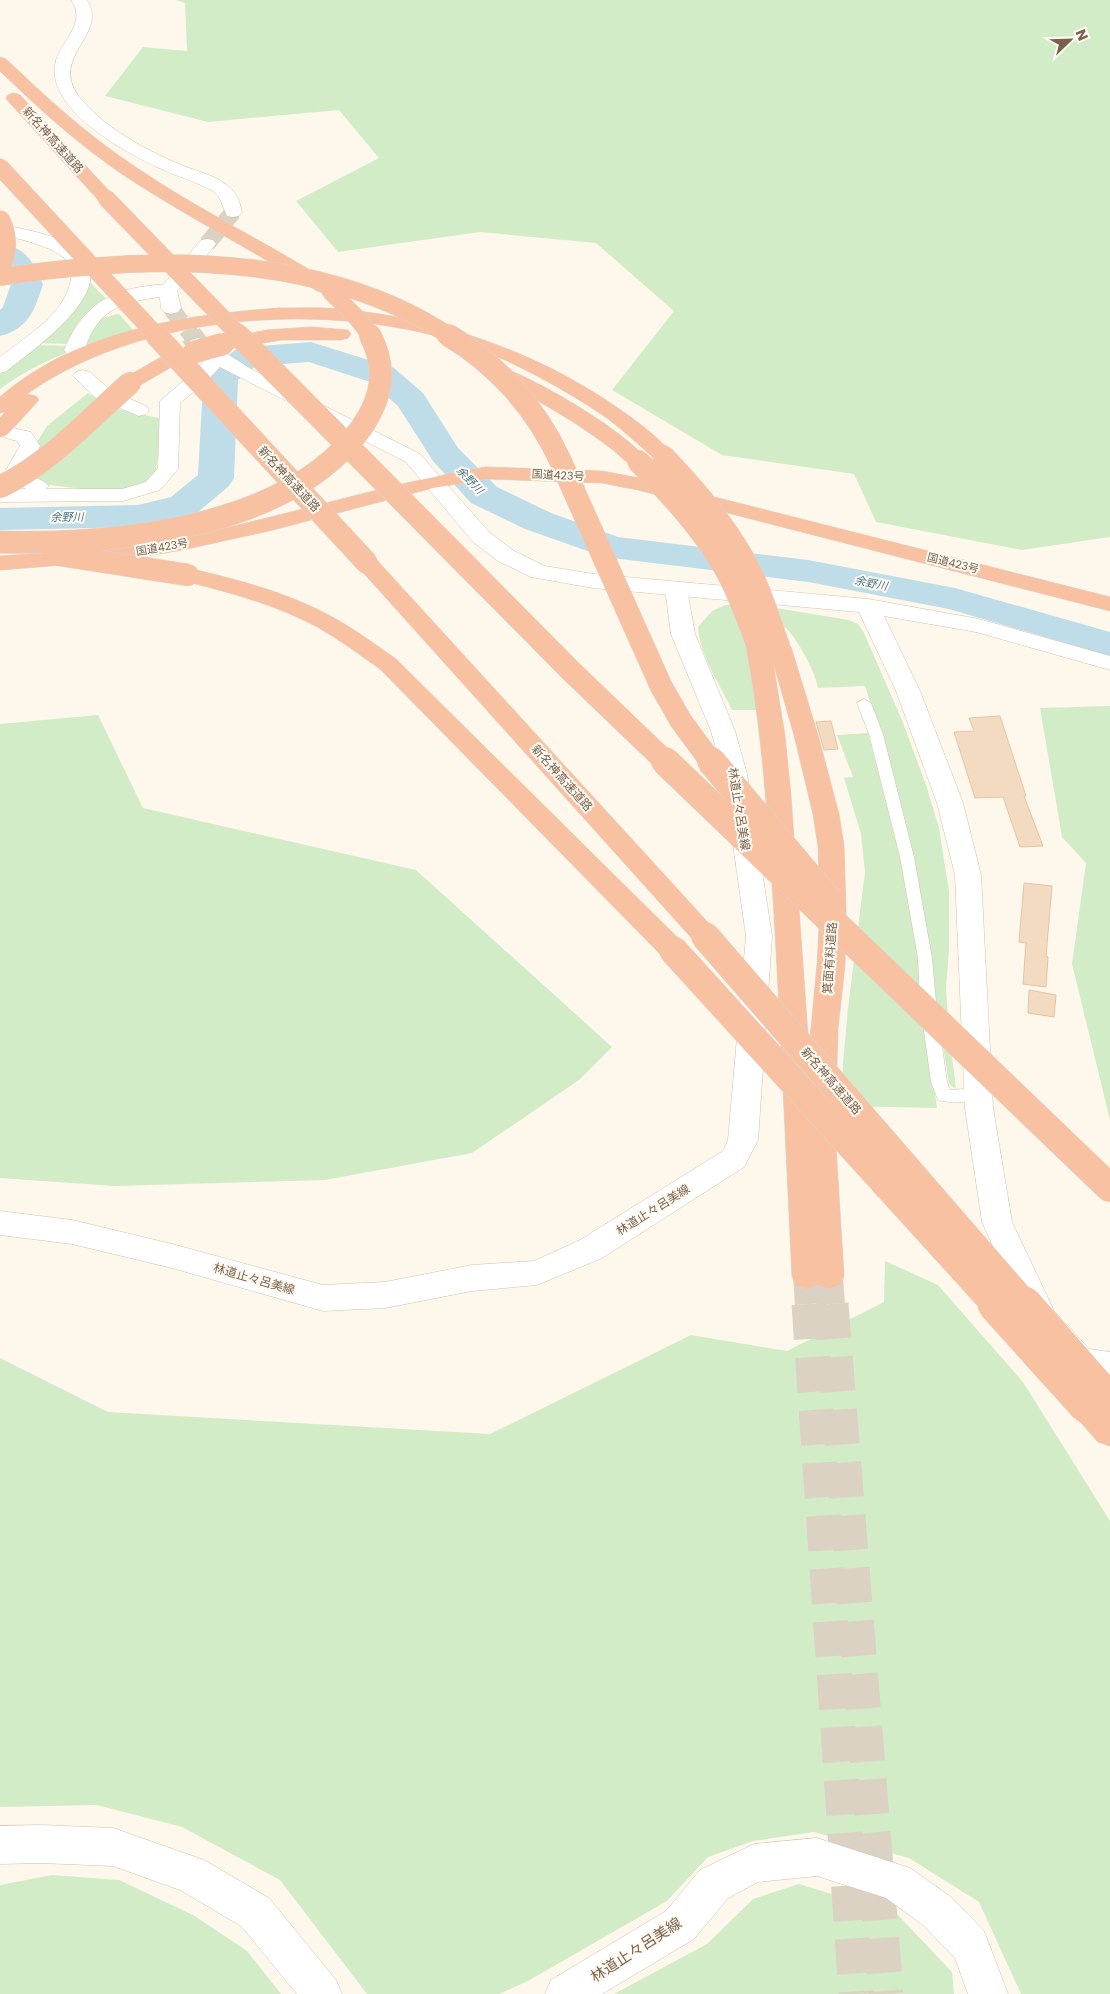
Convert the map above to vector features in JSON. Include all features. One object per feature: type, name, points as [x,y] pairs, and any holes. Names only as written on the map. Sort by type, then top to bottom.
[{"type":"highway","points":[[0,62],[78,134],[127,170],[196,213],[297,270],[330,291],[348,307],[372,337],[378,354],[381,372],[381,389],[375,408],[364,424],[336,454],[319,469],[299,482],[252,505],[222,516],[185,526],[102,539],[0,542]]},
{"type":"highway","name":"新名神高速道路","points":[[0,82],[200,297],[571,672],[1110,1188]]},
{"type":"highway","name":"新名神高速道路","points":[[0,167],[367,563],[705,936],[1101,1402]]},
{"type":"highway","points":[[0,222],[6,226],[8,237],[6,258],[0,271]]},
{"type":"highway","points":[[0,277],[54,269],[142,262],[188,263],[248,268],[288,274],[362,294],[401,309],[433,325],[466,345],[507,382],[550,440],[673,708],[717,769],[797,861],[896,984]]},
{"type":"highway","points":[[0,406],[25,385],[46,372],[94,350],[144,333],[177,325],[239,315],[269,313],[330,314],[415,325],[458,335],[490,346],[556,378],[614,415],[663,456],[714,512],[738,549],[753,577],[768,646]]},
{"type":"highway","points":[[6,432],[20,407],[44,389],[90,363],[145,343],[212,328],[272,321],[347,325],[390,333],[458,355],[502,374],[588,422],[614,440],[638,461],[688,516],[712,548],[734,583],[768,646]]},
{"type":"highway","points":[[220,354],[256,336],[282,333],[334,333],[393,339],[458,355]]},
{"type":"highway","points":[[0,487],[33,470],[51,457],[103,406],[130,383],[168,361],[196,348]]},
{"type":"highway","name":"国道423号","points":[[0,563],[125,553],[269,524],[432,482],[486,473],[533,473],[602,477],[647,486],[1110,604]]},
{"type":"highway","points":[[0,546],[146,567],[224,583],[265,596],[307,613],[347,636],[388,664],[673,950],[906,1204],[1101,1402],[1110,1432]]},
{"type":"highway","name":"箕面有料道路","points":[[768,646],[787,670],[826,814],[831,846],[833,910],[831,965],[824,1028],[820,1131],[818,1276],[774,744],[768,692],[768,646]]},
{"type":"street","points":[[79,0],[82,3],[85,22],[78,38],[66,55],[60,74],[70,97],[90,116],[125,143],[171,167],[216,185],[231,199],[233,212]]},
{"type":"street","points":[[0,222],[74,256],[82,269],[80,284],[63,314],[0,367]]},
{"type":"street","points":[[74,350],[81,330],[108,303],[156,290],[169,299],[207,244]]},
{"type":"street","points":[[196,348],[220,354],[244,373],[413,458],[480,538],[506,556],[539,572],[593,581],[868,606],[979,626],[1110,663]]},
{"type":"street","points":[[0,496],[123,495],[153,486],[168,469],[170,401],[202,376],[220,354]]},
{"type":"street","points":[[83,376],[103,394],[138,410]]},
{"type":"street","points":[[6,432],[24,436],[30,446],[17,470],[21,479],[28,484],[74,490],[93,496]]},
{"type":"street","name":"林道止々呂美線","points":[[0,1223],[90,1236],[172,1256],[323,1298],[385,1295],[472,1278],[537,1273],[591,1249],[734,1159],[744,1140],[758,936],[735,774],[723,731],[683,634],[676,589]]},
{"type":"street","points":[[868,606],[908,691],[950,803],[968,876],[978,1101],[997,1222],[1042,1319],[1080,1362],[1110,1365]]},
{"type":"street","points":[[0,1845],[41,1844],[113,1848],[190,1874],[256,1912],[322,1994]]},
{"type":"street","name":"林道止々呂美線","points":[[565,1994],[680,1925],[714,1884],[754,1863],[817,1857],[896,1882],[937,1910],[970,1945],[988,1994]]},
{"type":"lane","points":[[864,703],[876,734],[907,857],[925,958],[928,1002],[938,1058],[939,1082],[944,1096],[978,1101]]},
{"type":"green space","points":[[176,0],[1110,0],[1110,537],[1022,550],[876,522],[854,474],[722,455],[612,390],[674,311],[596,243],[480,232],[338,252],[296,201],[379,158],[339,110],[208,122],[105,96],[143,47],[187,51],[185,3]]},
{"type":"green space","points":[[90,282],[108,301],[79,322],[66,344],[36,343],[69,318],[80,303],[86,283]]},
{"type":"green space","points":[[119,314],[133,330],[81,347],[47,361],[0,389],[0,374],[36,345],[81,346],[91,328],[99,320]]},
{"type":"green space","points":[[88,393],[113,408],[163,419],[155,478],[127,492],[32,483],[32,450],[47,426]]},
{"type":"green space","points":[[725,605],[757,605],[849,620],[858,624],[863,631],[902,720],[926,785],[939,828],[949,891],[949,950],[946,989],[956,1089],[949,1084],[925,932],[884,746],[865,686],[818,688],[810,665],[796,640],[786,628],[775,623],[747,643],[758,710],[732,710],[706,659],[698,627],[712,611]]},
{"type":"green space","points":[[1110,706],[1110,1120],[1072,964],[1086,863],[1062,837],[1040,708]]},
{"type":"green space","points":[[98,715],[143,808],[416,870],[612,1047],[579,1080],[472,1153],[325,1180],[114,1186],[0,1178],[0,724]]},
{"type":"green space","points":[[868,733],[909,892],[937,1108],[841,1106],[848,1008],[865,872],[861,834],[844,778],[853,777],[837,735]]},
{"type":"green space","points":[[885,1261],[938,1285],[1023,1382],[1110,1521],[1110,1994],[1021,1994],[979,1902],[909,1858],[814,1832],[753,1841],[708,1857],[667,1901],[528,1981],[499,1994],[367,1994],[280,1880],[182,1827],[97,1805],[0,1807],[0,1358],[108,1412],[490,1434],[691,1335],[787,1351],[884,1302]]},
{"type":"green space","points":[[52,1875],[119,1880],[193,1915],[247,1951],[281,1994],[0,1994],[0,1885]]},
{"type":"green space","points":[[799,1884],[897,1914],[952,1972],[954,1994],[614,1994],[707,1944],[753,1899]]},
{"type":"building","points":[[1000,716],[1026,796],[1024,796],[1043,846],[1020,847],[1003,797],[975,798],[954,732],[974,731],[969,718]]},
{"type":"building","points":[[831,721],[838,749],[824,750],[816,722]]},
{"type":"building","points":[[1024,883],[1052,886],[1046,956],[1048,957],[1046,987],[1023,984],[1026,943],[1019,942]]},
{"type":"building","points":[[1029,990],[1056,995],[1054,1017],[1028,1013]]},
{"type":"waterway","name":"余野川","points":[[0,252],[17,262],[27,284],[18,311],[0,326]]},
{"type":"waterway","name":"余野川","points":[[0,519],[138,516],[184,505],[216,478],[220,385],[223,376],[247,357],[311,352],[382,375],[411,400],[445,454],[484,495],[538,521],[612,547],[808,571],[955,599],[1110,644]]},
{"type":"tunnel","points":[[207,244],[233,212]]},
{"type":"tunnel","points":[[171,308],[192,336]]},
{"type":"tunnel","points":[[191,335],[198,344]]},
{"type":"tunnel","points":[[807,1276],[809,1305]]},
{"type":"tunnel","points":[[829,1276],[831,1305]]},
{"type":"tunnel","points":[[809,1304],[856,1994]]},
{"type":"tunnel","points":[[831,1304],[886,1994]]}]
